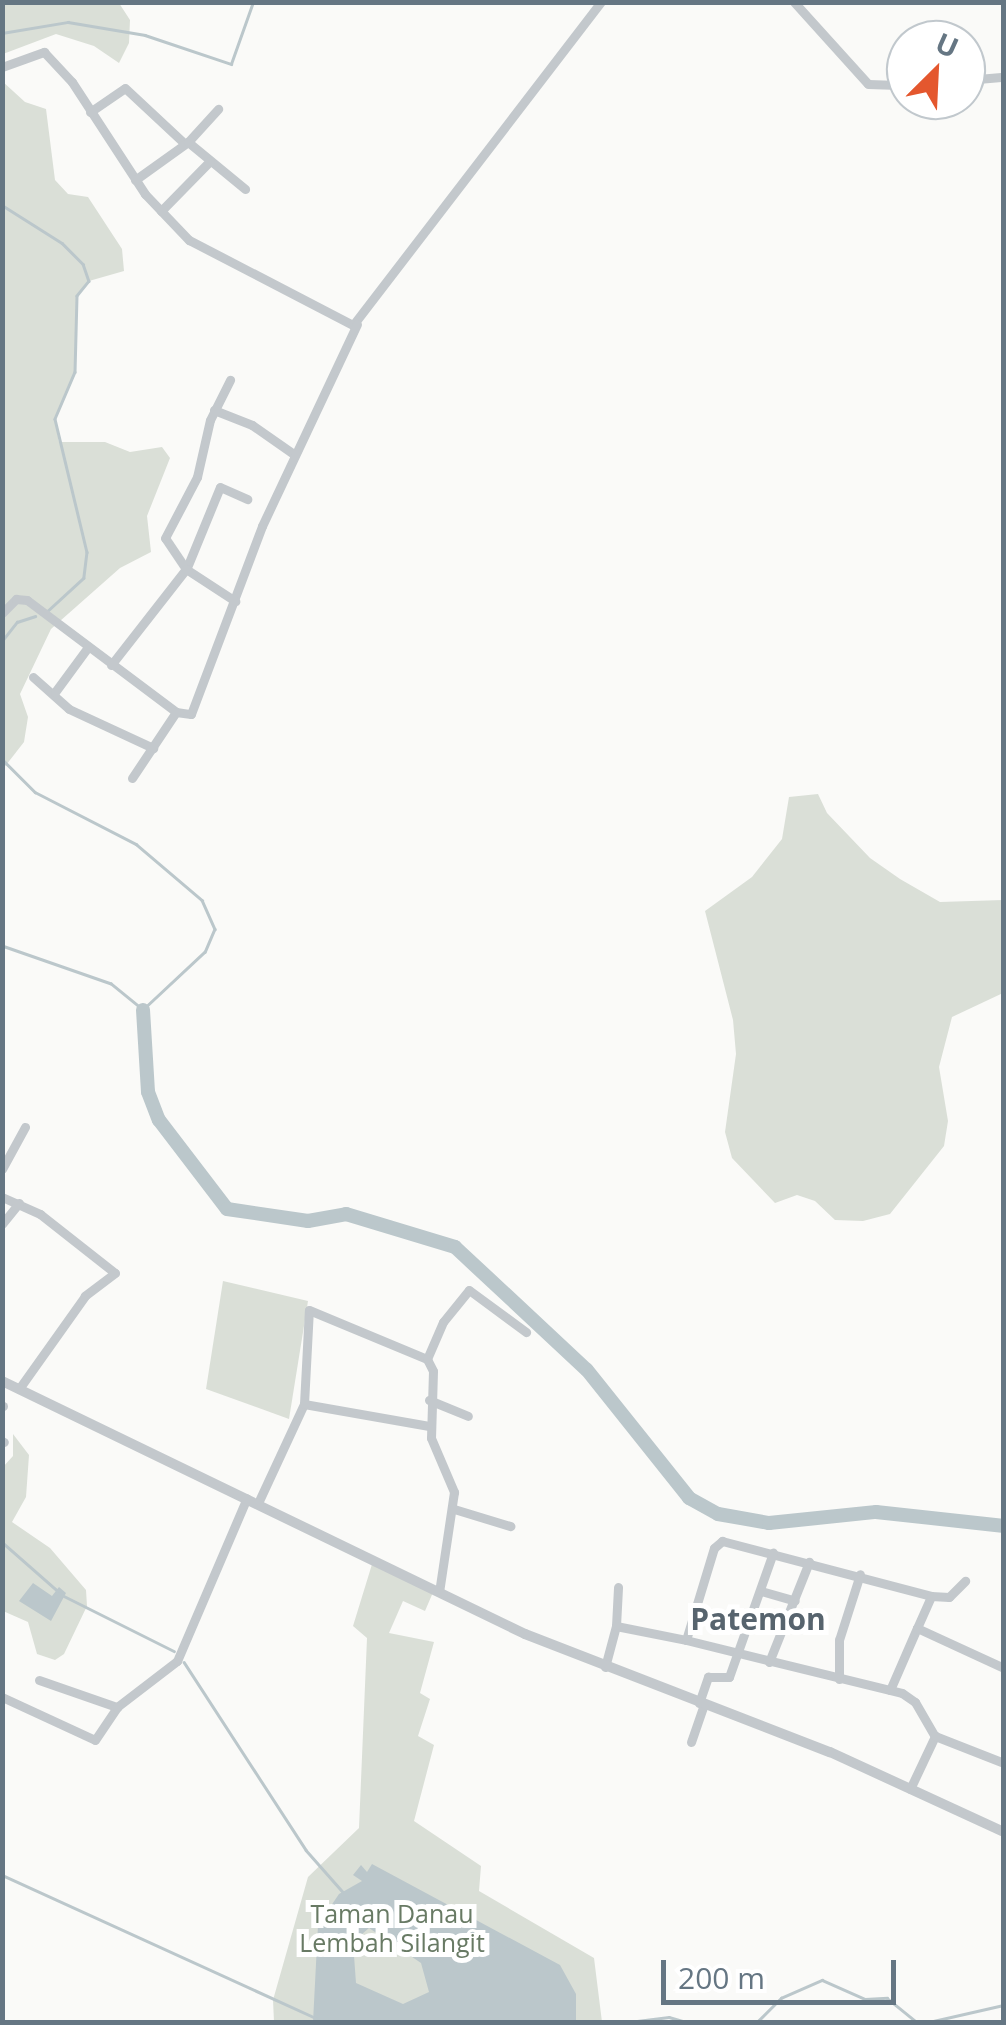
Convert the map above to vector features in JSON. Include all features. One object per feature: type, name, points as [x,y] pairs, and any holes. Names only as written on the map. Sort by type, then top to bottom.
[{"type":"street","points":[[2,613],[16,599],[27,600],[176,712],[194,712],[295,455],[358,324],[602,2]]},
{"type":"street","points":[[794,2],[868,84],[886,84]]},
{"type":"street","points":[[2,67],[44,52],[135,180],[162,211],[210,254],[358,324]]},
{"type":"street","points":[[90,112],[125,88],[245,189]]},
{"type":"street","points":[[135,180],[186,142],[218,109]]},
{"type":"street","points":[[162,211],[210,161]]},
{"type":"street","points":[[230,380],[214,410],[206,456],[165,538],[187,567],[235,601]]},
{"type":"street","points":[[214,410],[252,425],[295,455]]},
{"type":"street","points":[[111,665],[187,567],[220,487],[247,498]]},
{"type":"street","points":[[56,692],[88,647]]},
{"type":"street","points":[[33,677],[56,692],[75,712],[153,748]]},
{"type":"street","points":[[132,778],[176,712]]},
{"type":"street","points":[[2,1170],[25,1127]]},
{"type":"street","points":[[2,1198],[19,1203],[115,1273],[85,1296],[20,1390]]},
{"type":"street","points":[[2,1224],[19,1203]]},
{"type":"street","points":[[427,1359],[444,1322],[469,1290],[526,1332]]},
{"type":"street","points":[[2,1697],[92,1741],[117,1707],[177,1661],[252,1501],[304,1404],[310,1310],[427,1359],[433,1371],[430,1426],[454,1509],[439,1592]]},
{"type":"street","points":[[2,1381],[439,1592],[605,1667],[910,1789],[1004,1832]]},
{"type":"street","points":[[429,1400],[468,1416]]},
{"type":"street","points":[[304,1404],[430,1426]]},
{"type":"street","points":[[454,1509],[510,1526]]},
{"type":"street","points":[[686,1640],[718,1543],[860,1574],[930,1596],[949,1597],[965,1581]]},
{"type":"street","points":[[691,1742],[708,1676],[729,1677],[773,1553]]},
{"type":"street","points":[[769,1662],[809,1562]]},
{"type":"street","points":[[840,1679],[839,1640],[860,1574]]},
{"type":"street","points":[[605,1667],[616,1626],[618,1587]]},
{"type":"street","points":[[760,1591],[795,1601]]},
{"type":"street","points":[[890,1690],[930,1596]]},
{"type":"street","points":[[616,1626],[890,1690],[915,1702],[935,1736],[1002,1758]]},
{"type":"street","points":[[917,1628],[1004,1668]]},
{"type":"street","points":[[39,1680],[117,1707]]},
{"type":"street","points":[[910,1789],[935,1736]]},
{"type":"green space","points":[[3,2],[119,3],[130,20],[129,43],[119,63],[94,46],[56,34],[3,54]]},
{"type":"green space","points":[[2,81],[25,102],[46,109],[55,180],[68,194],[88,197],[122,249],[124,271],[89,281],[77,296],[75,372],[55,419],[59,442],[105,442],[130,452],[162,447],[170,458],[147,516],[151,552],[120,568],[51,629],[20,694],[28,717],[24,742],[3,769]]},
{"type":"green space","points":[[818,794],[827,813],[870,858],[940,902],[1003,900],[1003,993],[952,1017],[939,1067],[948,1121],[944,1146],[890,1214],[863,1221],[835,1220],[815,1201],[797,1195],[775,1203],[732,1158],[725,1132],[736,1054],[733,1020],[705,911],[752,877],[782,839],[789,797]]},
{"type":"green space","points":[[223,1281],[308,1301],[289,1419],[206,1389]]},
{"type":"green space","points":[[13,1434],[29,1455],[26,1497],[12,1522],[50,1548],[86,1590],[87,1606],[64,1654],[55,1660],[37,1654],[28,1622],[3,1611],[3,1467],[13,1456]]},
{"type":"green space","name":"Taman Danau Lembah Silangit","points":[[373,1561],[434,1590],[425,1611],[403,1601],[389,1633],[434,1642],[420,1693],[430,1699],[418,1736],[434,1745],[414,1821],[481,1866],[479,1891],[594,1958],[602,2022],[274,2022],[273,2000],[308,1877],[359,1828],[367,1638],[353,1626]]},
{"type":"shaded area","points":[[33,1583],[52,1596],[59,1587],[66,1593],[51,1621],[19,1601]]},
{"type":"shaded area","points":[[372,1864],[560,1965],[576,1994],[576,2022],[313,2022],[318,1925],[339,1894],[362,1881],[353,1875],[361,1865],[367,1872]],"holes":[[[369,1928],[421,1963],[429,1992],[403,2004],[356,1983],[353,1942]]]},
{"type":"waterway","points":[[2,33],[68,22],[145,35],[231,64],[253,2]]},
{"type":"waterway","points":[[2,205],[62,243],[83,264],[89,281],[77,296],[75,372],[55,419],[87,552],[84,578],[47,612]]},
{"type":"waterway","points":[[2,641],[17,622],[35,616]]},
{"type":"waterway","points":[[2,759],[35,792],[136,844],[202,900],[215,929],[205,952],[143,1010],[111,984],[2,946]]},
{"type":"waterway","points":[[143,1010],[148,1092],[159,1120],[227,1209],[308,1221],[346,1214],[455,1247],[587,1370],[689,1498],[718,1514],[769,1523],[876,1512],[1004,1526]]},
{"type":"waterway","points":[[2,1542],[58,1591]]},
{"type":"waterway","points":[[64,1596],[174,1651]]},
{"type":"waterway","points":[[184,1662],[306,1850],[342,1891]]},
{"type":"waterway","points":[[2,1875],[316,2018]]},
{"type":"waterway","points":[[757,2022],[781,1998],[822,1980],[865,1999],[887,1998],[917,2022]]},
{"type":"waterway","points":[[929,2022],[1004,2005]]},
{"type":"waterway","points":[[629,2022],[669,2017],[687,2022]]},
{"type":"district","name":"Patemon","points":[[758,1619]]}]
